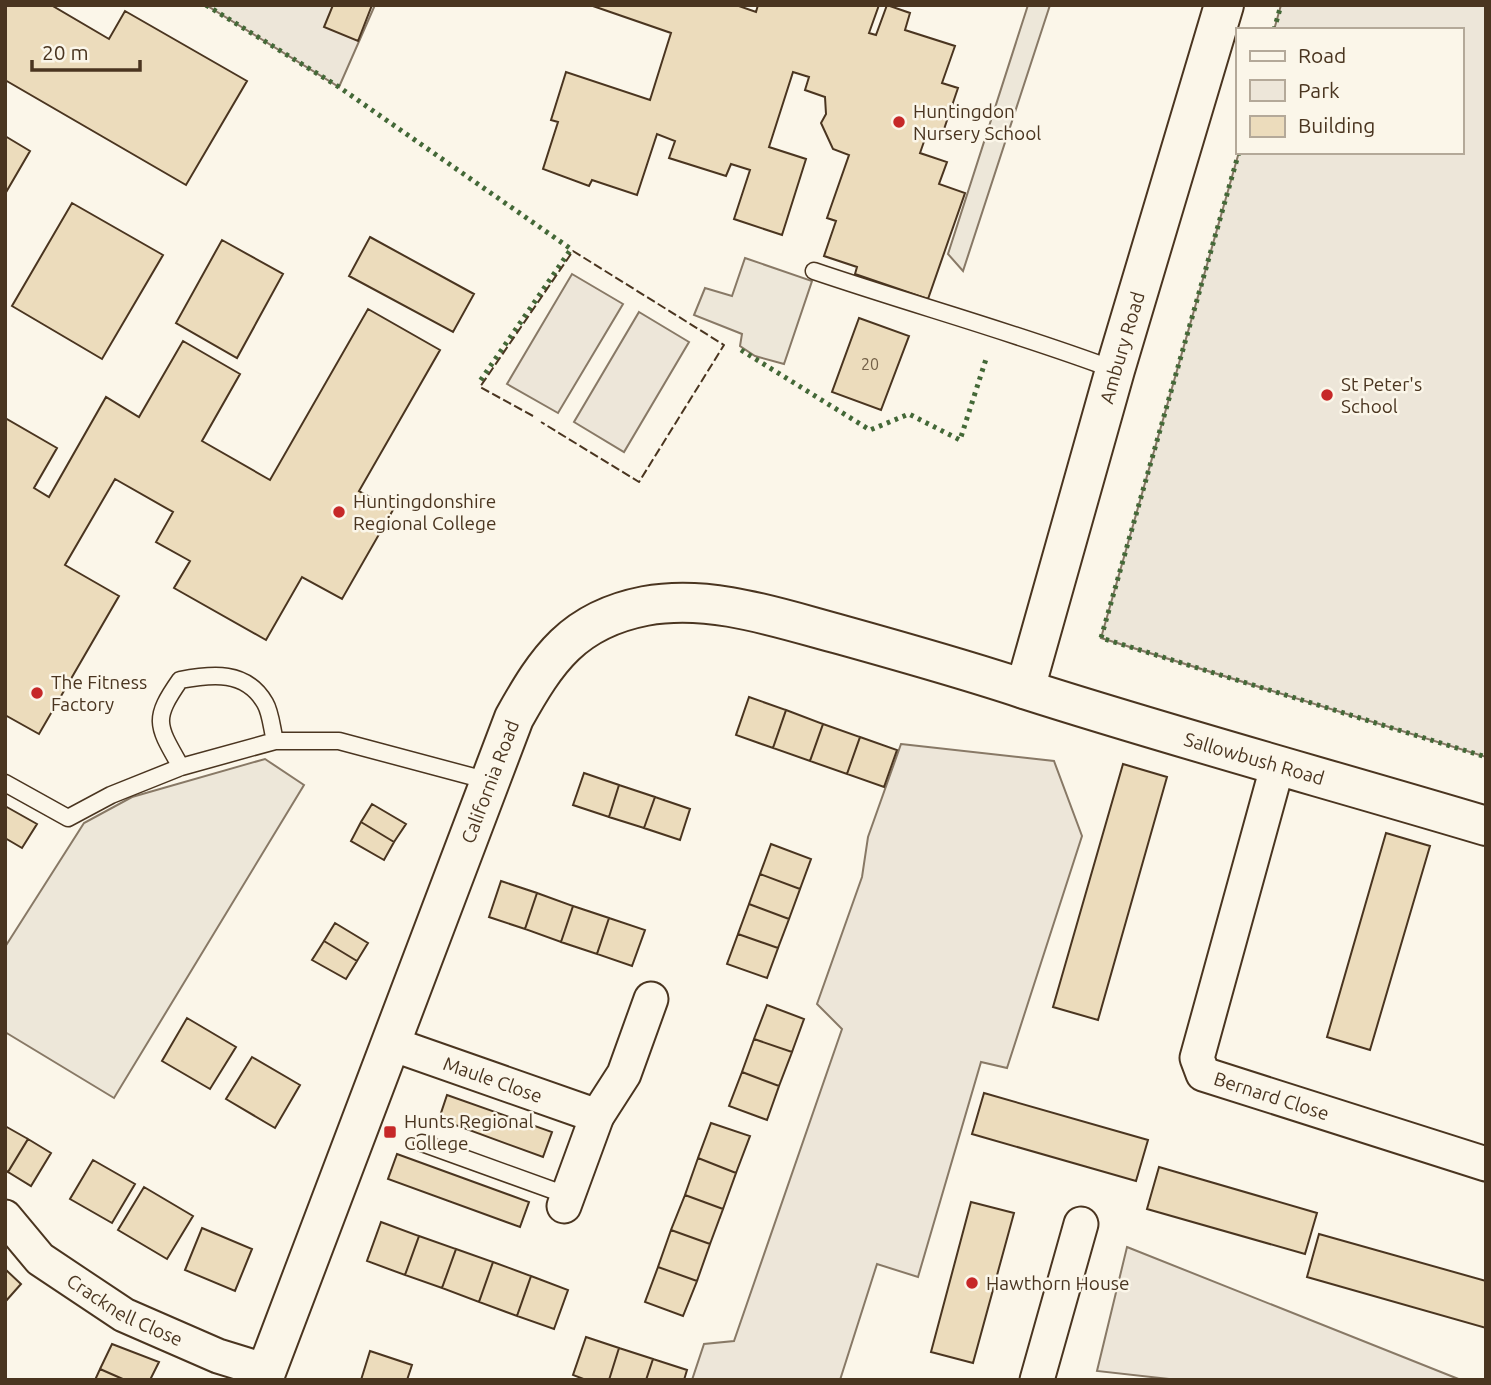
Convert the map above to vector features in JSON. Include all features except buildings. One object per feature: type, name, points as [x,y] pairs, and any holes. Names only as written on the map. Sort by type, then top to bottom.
[{"type":"street","name":"Ambury Road","points":[[1025,689],[1115,370],[1224,5]]},
{"type":"street","name":"California Road","points":[[265,1375],[514,718],[542,668],[570,637],[603,620],[644,606],[688,603],[739,607],[977,673],[1025,689]]},
{"type":"street","name":"Sallowbush Road","points":[[1025,689],[1486,826]]},
{"type":"street","name":"Bernard Close","points":[[1278,764],[1197,1058],[1203,1074],[1486,1164]]},
{"type":"street","points":[[565,1201],[597,1116],[624,1074],[651,999]]},
{"type":"street","name":"Maule Close","points":[[389,1043],[425,1059],[597,1116]]},
{"type":"street","name":"Cracknell Close","points":[[5,1217],[40,1259],[124,1315],[265,1375]]},
{"type":"street","points":[[1037,1380],[1081,1224]]},
{"type":"lane","points":[[814,271],[1115,370]]},
{"type":"lane","points":[[181,767],[163,735],[161,707],[180,680],[215,673],[243,681],[265,703],[275,741]]},
{"type":"lane","points":[[5,783],[68,818],[111,795],[181,767],[275,741],[339,741],[489,781]]},
{"type":"lane","points":[[422,1143],[565,1201]]},
{"type":"green space","points":[[206,5],[375,5],[339,87]]},
{"type":"green space","name":"St Peter's School","points":[[1281,5],[1486,5],[1486,757],[1101,638],[1238,154],[1463,154],[1463,28],[1275,28]]},
{"type":"green space","points":[[572,274],[623,304],[558,413],[507,384]]},
{"type":"green space","points":[[639,312],[689,342],[624,452],[574,422]]},
{"type":"green space","points":[[901,744],[1054,761],[1082,836],[1007,1068],[981,1062],[918,1277],[877,1264],[840,1380],[692,1380],[704,1344],[734,1341],[842,1029],[817,1004],[862,877],[868,837]]},
{"type":"green space","points":[[1127,1247],[1461,1380],[1178,1380],[1097,1371]]},
{"type":"shaded area","points":[[1028,5],[1050,5],[963,271],[948,254]]},
{"type":"shaded area","points":[[745,258],[812,281],[784,364],[755,356],[740,346],[742,334],[694,315],[705,288],[732,296]]},
{"type":"shaded area","points":[[265,759],[304,785],[114,1098],[5,1032],[5,947],[84,823],[132,797]]},
{"type":"hedge","points":[[206,5],[339,87],[571,249],[478,384]]},
{"type":"hedge","points":[[1275,28],[1281,5]]},
{"type":"hedge","points":[[1238,154],[1101,638],[1486,757]]},
{"type":"hedge","points":[[741,350],[870,430],[909,414],[960,440],[987,356]]},
{"type":"fence","points":[[533,416],[480,387],[573,251],[724,345],[639,482],[541,422]]},
{"type":"place","name":"Huntingdon Nursery School","points":[[899,122]]},
{"type":"place","name":"St Peter's School","points":[[1327,395]]},
{"type":"place","name":"Huntingdonshire Regional College","points":[[339,512]]},
{"type":"place","name":"The Fitness Factory","points":[[37,693]]},
{"type":"place","name":"Hunts Regional College","points":[[390,1132]]},
{"type":"place","name":"Hawthorn House","points":[[972,1283]]}]
